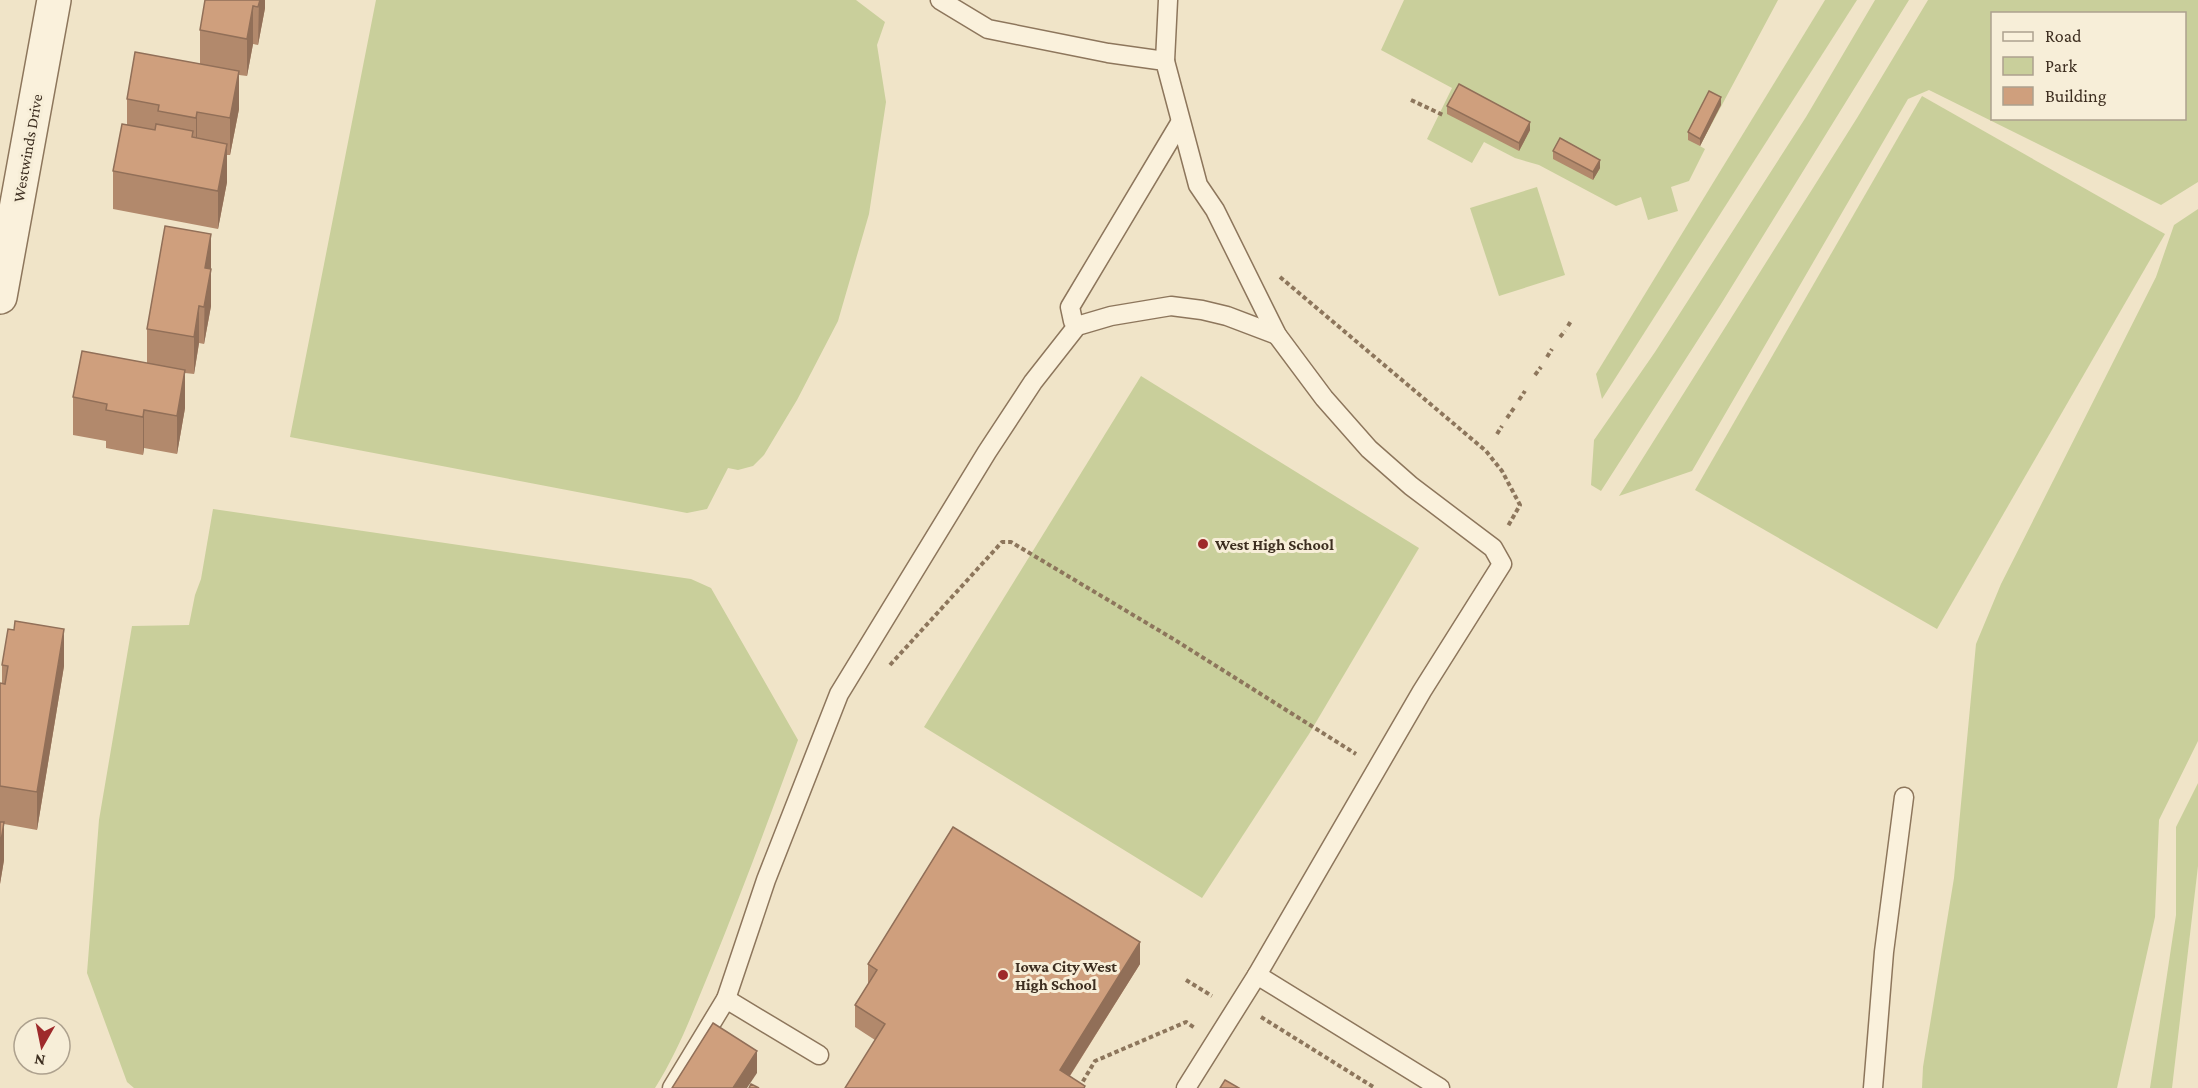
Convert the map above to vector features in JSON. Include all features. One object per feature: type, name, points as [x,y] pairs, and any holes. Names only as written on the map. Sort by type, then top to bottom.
[{"type":"street","name":"Westwinds Drive","points":[[0,297],[54,0]]},
{"type":"lane","points":[[940,0],[988,29],[1108,53],[1165,61]]},
{"type":"lane","points":[[1168,0],[1165,61],[1198,185],[1215,210],[1277,335],[1324,398],[1369,449],[1411,486],[1493,548],[1502,564],[1422,691],[1257,975],[1186,1088]]},
{"type":"lane","points":[[1077,326],[1073,321],[1070,307],[1180,123]]},
{"type":"lane","points":[[672,1088],[726,999],[766,880],[839,694],[987,452],[1033,382],[1077,326],[1111,315],[1172,306],[1227,316],[1277,335]]},
{"type":"lane","points":[[1873,1088],[1884,952],[1904,797]]},
{"type":"lane","points":[[1257,975],[1440,1088]]},
{"type":"lane","points":[[726,999],[819,1055]]},
{"type":"path","points":[[1411,100],[1443,115]]},
{"type":"path","points":[[1277,273],[1293,290],[1486,451],[1502,471],[1520,505],[1504,532]]},
{"type":"path","points":[[1560,337],[1568,326]]},
{"type":"path","points":[[1547,357],[1552,349]]},
{"type":"path","points":[[1535,375],[1540,367]]},
{"type":"path","points":[[1519,400],[1525,391]]},
{"type":"path","points":[[1507,418],[1514,408]]},
{"type":"path","points":[[1497,434],[1502,426]]},
{"type":"path","points":[[889,666],[1002,542],[1011,542],[1175,640],[1346,748]]},
{"type":"path","points":[[1186,980],[1212,996]]},
{"type":"path","points":[[1211,1006],[1220,991]]},
{"type":"path","points":[[1079,1088],[1095,1061],[1186,1022],[1196,1029],[1201,1021]]},
{"type":"green space","points":[[376,0],[856,0],[885,22],[877,45],[886,102],[869,214],[838,321],[797,400],[764,455],[753,466],[738,470],[728,468],[707,509],[687,513],[290,437]]},
{"type":"green space","points":[[1404,0],[1778,0],[1700,146],[1705,149],[1689,181],[1671,187],[1678,211],[1648,220],[1641,197],[1616,206],[1539,165],[1515,158],[1484,142],[1472,163],[1427,139],[1452,88],[1381,50]]},
{"type":"green space","points":[[1825,0],[1857,0],[1602,399],[1596,374]]},
{"type":"green space","points":[[1875,0],[1909,0],[1721,304],[1601,491],[1591,485],[1594,440],[1655,352],[1806,117]]},
{"type":"green space","points":[[1928,0],[2198,0],[2198,182],[2161,205],[1929,90],[1908,99],[1692,471],[1619,496],[1857,118]]},
{"type":"green space","points":[[1922,96],[2165,234],[1937,629],[1695,490]]},
{"type":"green space","points":[[1537,187],[1565,275],[1499,296],[1470,208]]},
{"type":"green space","points":[[2198,209],[2198,741],[2159,820],[2155,917],[2117,1088],[1922,1088],[1923,1067],[1954,878],[1976,644],[2001,584],[2156,277],[2174,225]]},
{"type":"green space","points":[[1141,376],[1419,548],[1309,734],[1202,898],[924,727]]},
{"type":"green space","points":[[213,509],[691,579],[711,588],[798,740],[698,999],[679,1044],[655,1088],[134,1088],[127,1082],[87,973],[99,820],[132,626],[189,625],[201,579]]},
{"type":"green space","points":[[2198,783],[2198,866],[2172,1088],[2150,1088],[2176,915],[2176,827]]},
{"type":"building","points":[[205,0],[260,0],[258,7],[253,6],[247,39],[200,30]]},
{"type":"building","points":[[135,52],[239,71],[230,118],[197,112],[196,118],[158,111],[159,105],[127,99]]},
{"type":"building","points":[[1459,84],[1530,122],[1519,143],[1447,106]]},
{"type":"building","points":[[1709,91],[1721,97],[1700,139],[1688,132]]},
{"type":"building","points":[[122,124],[155,130],[156,124],[193,131],[192,137],[227,144],[218,191],[113,171]]},
{"type":"building","points":[[1560,138],[1600,160],[1593,172],[1553,151]]},
{"type":"building","points":[[165,226],[211,234],[205,268],[211,269],[204,307],[199,306],[194,337],[147,329]]},
{"type":"building","points":[[82,351],[185,370],[177,416],[144,410],[143,417],[106,410],[107,404],[73,397]]},
{"type":"building","points":[[15,621],[64,629],[37,792],[0,786],[0,683],[5,684],[8,666],[2,665],[8,629],[14,630]]},
{"type":"building","points":[[0,822],[4,822],[0,847]]},
{"type":"building","name":"Iowa City West High School","points":[[953,827],[1140,942],[1060,1070],[1085,1086],[1084,1088],[845,1088],[885,1024],[855,1005],[877,970],[868,964]]},
{"type":"building","points":[[713,1023],[757,1051],[733,1088],[672,1088]]},
{"type":"building","points":[[1225,1080],[1239,1088],[1220,1088]]},
{"type":"place","name":"West High School","points":[[1203,544]]},
{"type":"place","name":"Iowa City West High School","points":[[1003,975]]}]
